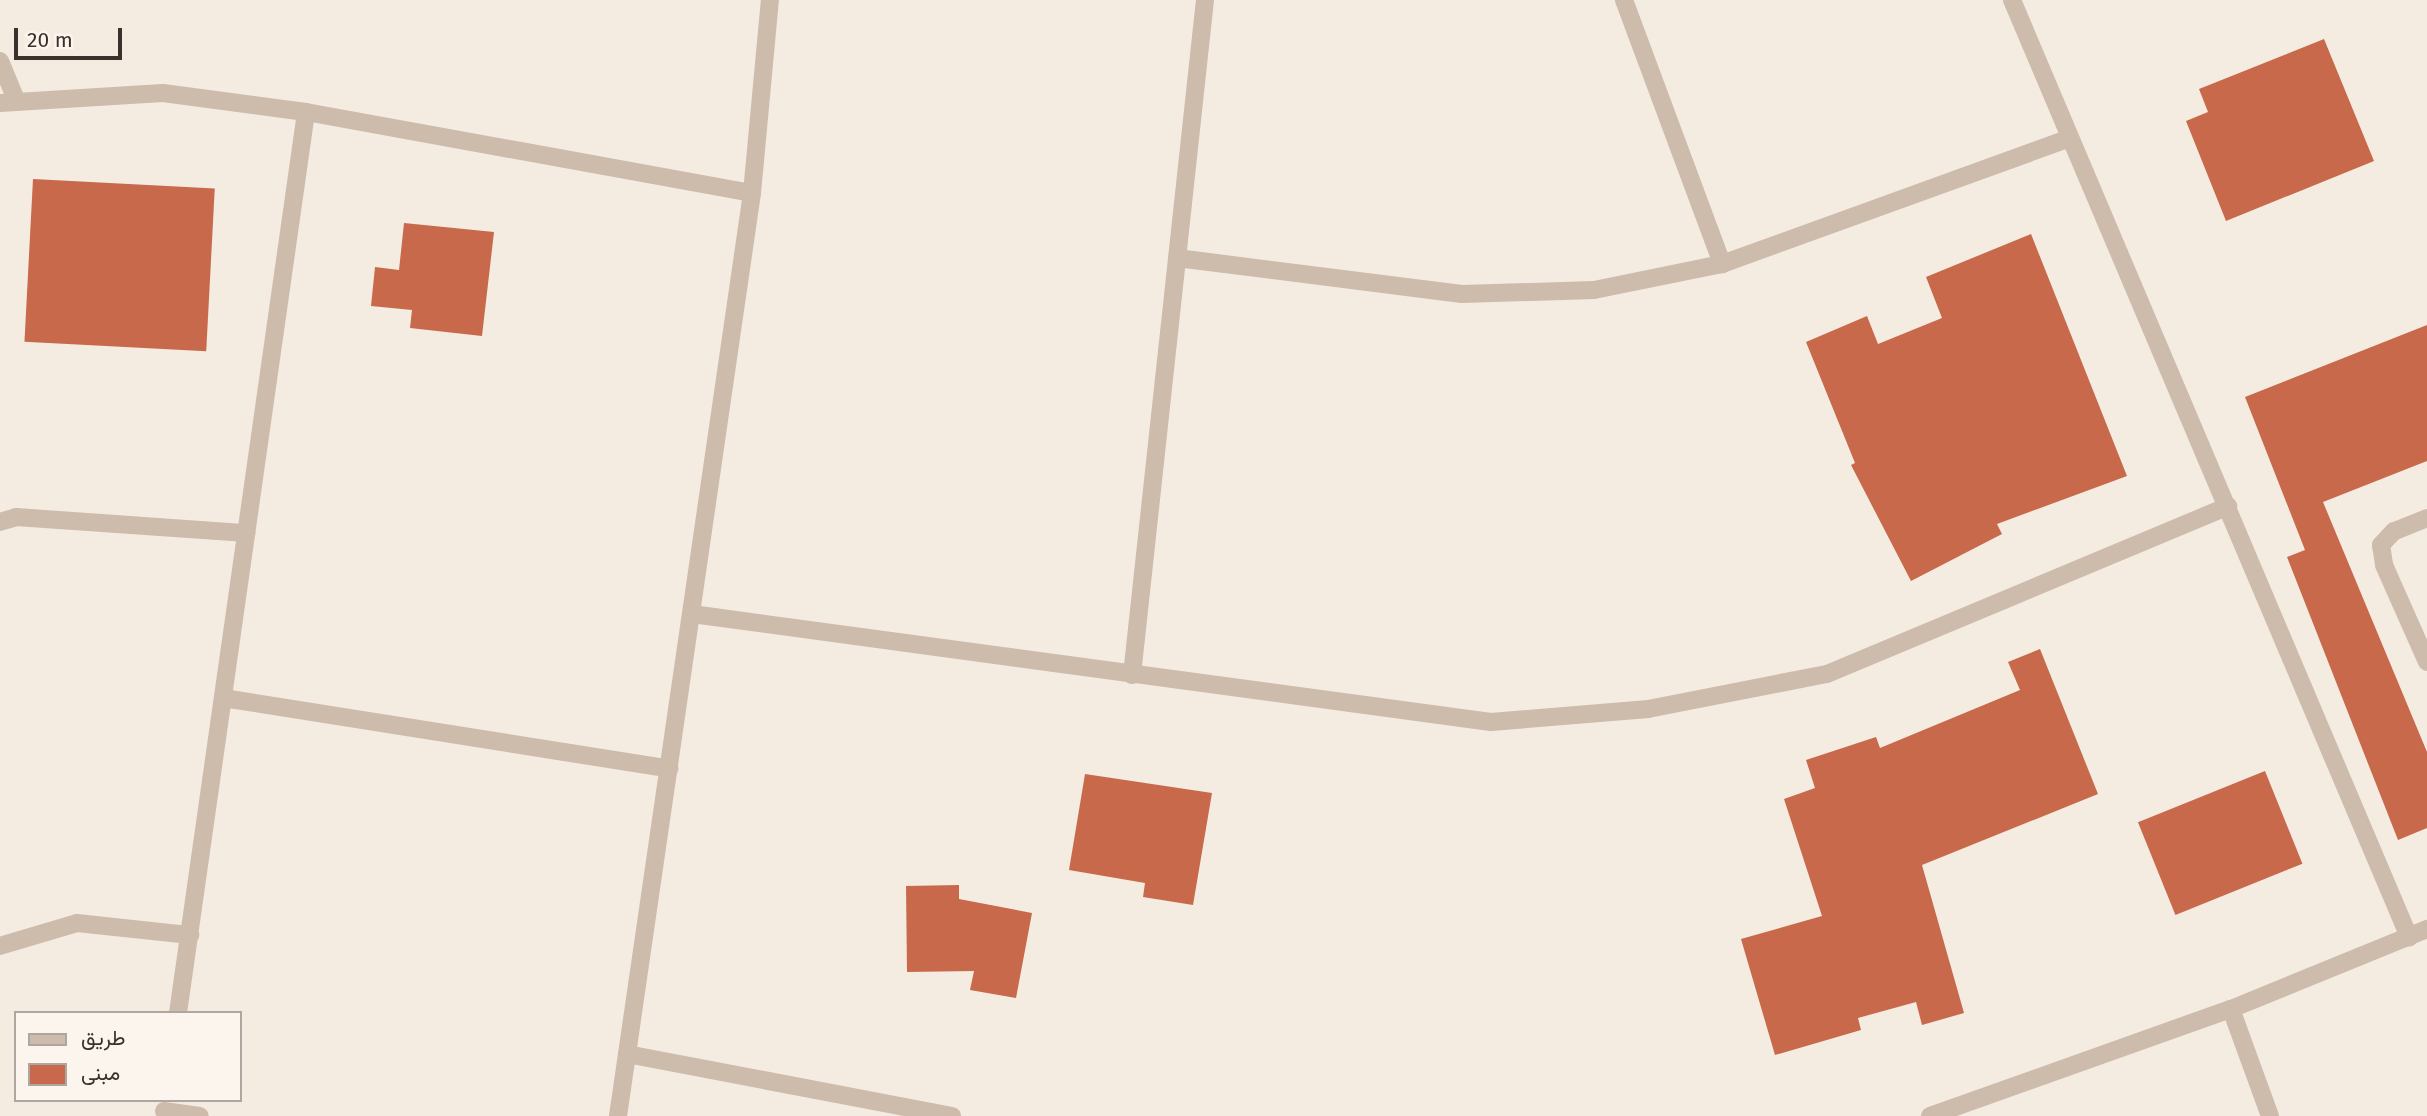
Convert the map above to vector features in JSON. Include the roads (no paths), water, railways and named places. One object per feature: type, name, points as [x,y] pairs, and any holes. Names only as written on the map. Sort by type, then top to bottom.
[{"type":"street","points":[[618,1116],[752,193],[770,0]]},
{"type":"street","points":[[1132,675],[1205,0]]},
{"type":"street","points":[[1624,0],[1722,264]]},
{"type":"street","points":[[2011,0],[2409,937]]},
{"type":"street","points":[[0,61],[8,102],[163,93],[306,112],[752,193]]},
{"type":"street","points":[[178,1011],[306,112]]},
{"type":"street","points":[[1177,258],[1462,294],[1528,296],[1656,280],[1722,264],[2068,139]]},
{"type":"street","points":[[692,614],[1491,722],[1648,709],[1827,674],[2228,506]]},
{"type":"street","points":[[0,522],[16,517],[246,533]]},
{"type":"street","points":[[2427,518],[2394,531],[2381,545],[2384,565],[2427,662]]},
{"type":"street","points":[[223,698],[669,769]]},
{"type":"street","points":[[0,946],[77,923],[190,935]]},
{"type":"street","points":[[1930,1116],[2231,1009],[2427,929]]},
{"type":"street","points":[[2231,1009],[2270,1116]]},
{"type":"street","points":[[627,1054],[953,1116]]},
{"type":"street","points":[[165,1109],[200,1116]]}]
